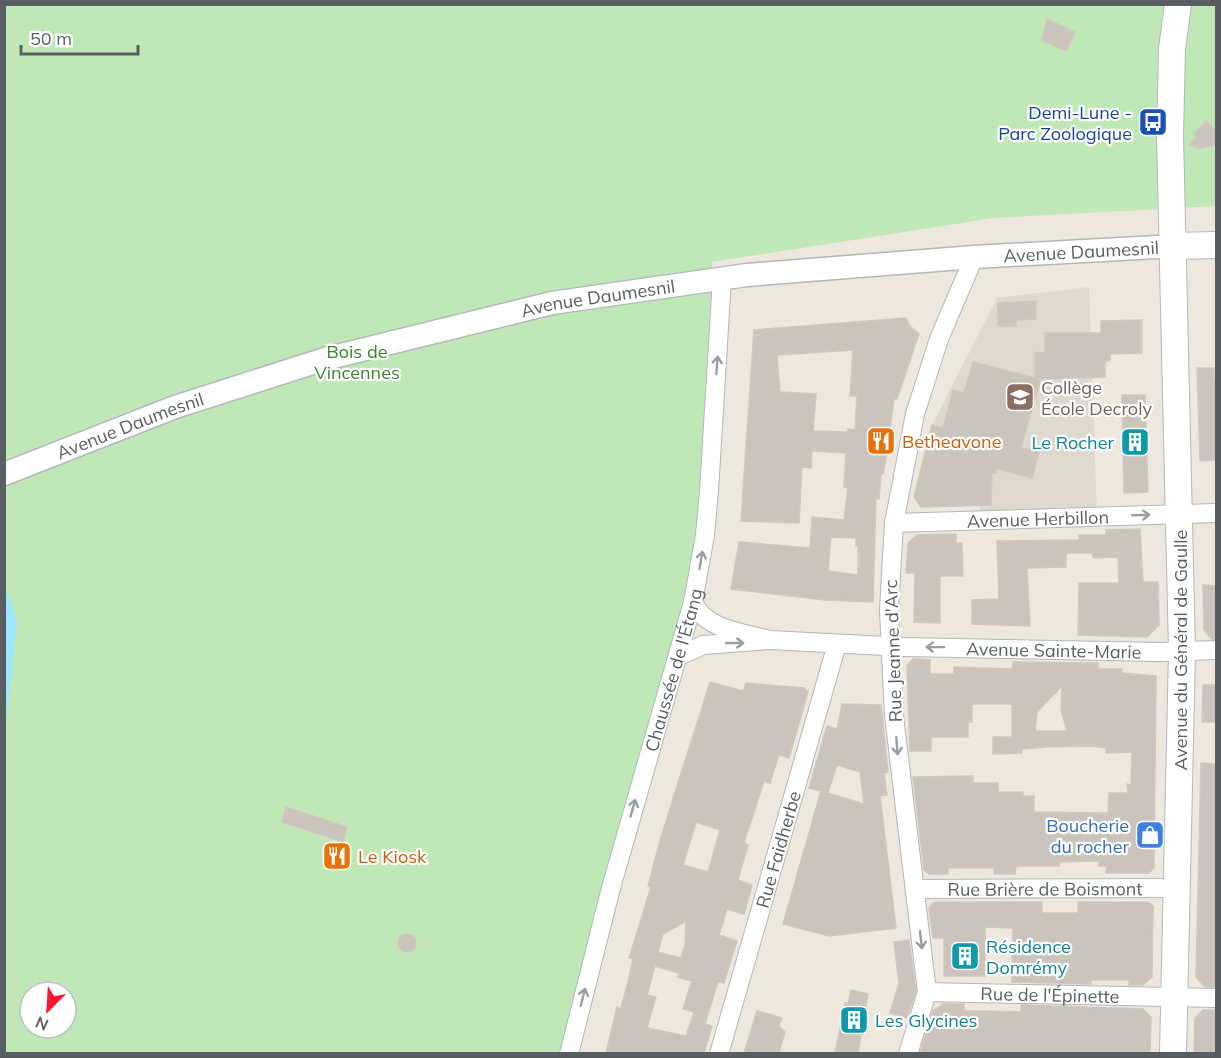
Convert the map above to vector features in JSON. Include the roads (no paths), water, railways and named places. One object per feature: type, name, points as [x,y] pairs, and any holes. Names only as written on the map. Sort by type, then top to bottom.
[{"type":"main road","name":"Avenue du Général de Gaulle","points":[[1173,1053],[1182,651],[1175,246],[1171,212],[1172,49],[1178,4]]},
{"type":"main road","name":"Avenue Daumesnil","points":[[1175,246],[1216,245]]},
{"type":"street","name":"Avenue Daumesnil","points":[[4,474],[176,407],[326,359],[552,303],[722,278],[974,257],[1175,246]]},
{"type":"street","name":"Rue Jeanne d'Arc","points":[[908,1053],[927,992],[898,759],[890,646],[889,610],[894,523],[915,414],[939,339],[974,257]]},
{"type":"street","name":"Chaussée de l'Étang","points":[[569,1053],[610,888],[693,602],[705,535],[722,278]]},
{"type":"street","name":"Avenue Herbillon","points":[[894,523],[1216,513]]},
{"type":"street","points":[[693,602],[700,614],[715,623],[770,640]]},
{"type":"street","points":[[679,656],[703,645],[770,640]]},
{"type":"street","name":"Avenue Sainte-Marie","points":[[770,640],[890,646],[1216,650]]},
{"type":"street","name":"Rue Faidherbe","points":[[719,1053],[837,644]]},
{"type":"street","name":"Rue Brière de Boismont","points":[[915,889],[1176,888]]},
{"type":"street","name":"Rue de l'Épinette","points":[[927,992],[1216,998]]},
{"type":"water","points":[[4,585],[17,623],[5,732]]},
{"type":"place","name":"Demi-Lune - Parc Zoologique","points":[[1153,122]]},
{"type":"place","name":"Collège École Decroly","points":[[1020,397]]},
{"type":"place","name":"Betheavone","points":[[881,441]]},
{"type":"place","name":"Le Rocher","points":[[1135,442]]},
{"type":"place","name":"Boucherie du rocher","points":[[1150,835]]},
{"type":"place","name":"Le Kiosk","points":[[337,856]]},
{"type":"place","name":"Résidence Domrémy","points":[[965,956]]},
{"type":"place","name":"Les Glycines","points":[[854,1020]]},
{"type":"park label","name":"Bois de Vincennes","points":[[357,361]]}]
